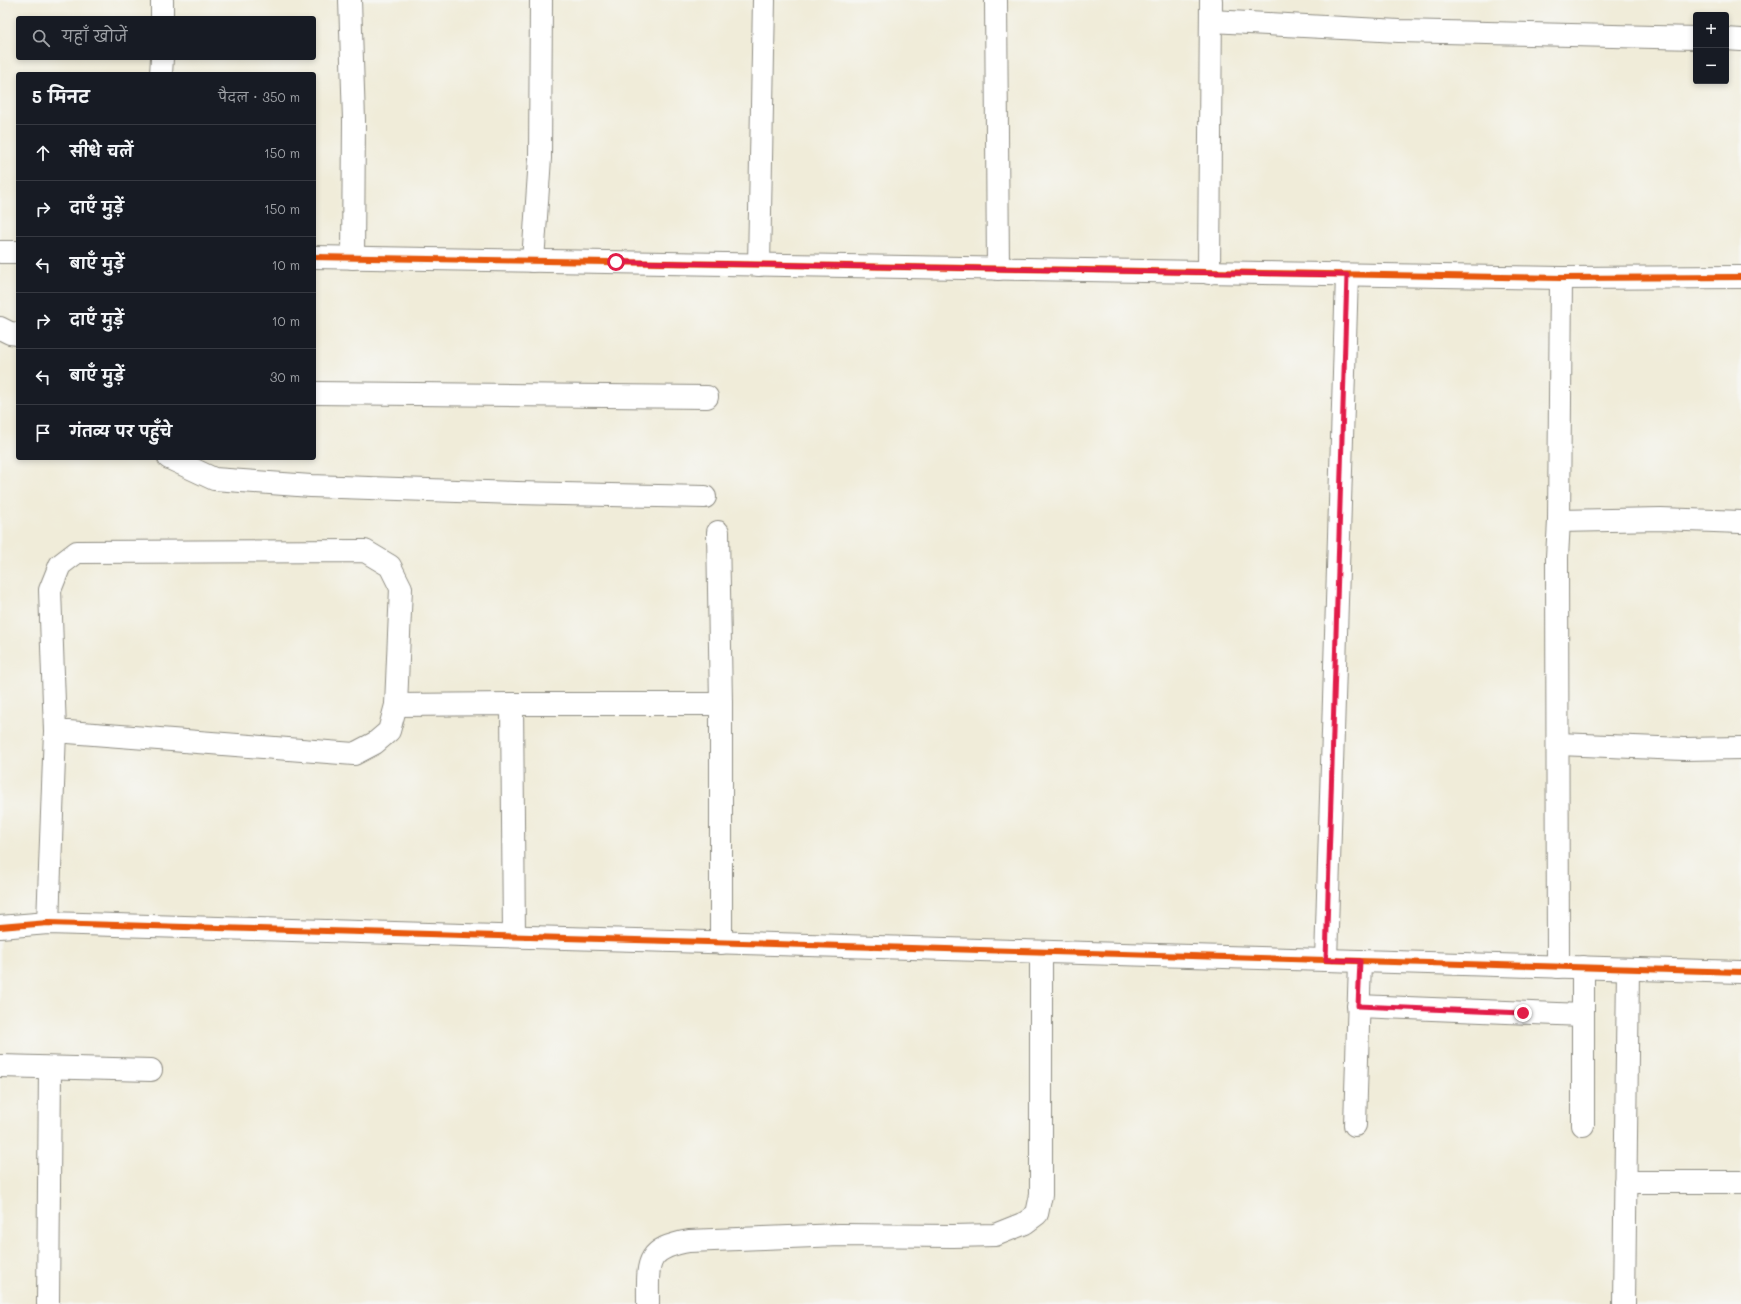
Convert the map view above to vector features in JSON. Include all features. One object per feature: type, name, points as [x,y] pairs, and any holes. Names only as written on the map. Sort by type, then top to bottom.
[{"type":"street","points":[[162,0],[162,16]]},
{"type":"street","points":[[350,0],[354,120],[352,258]]},
{"type":"street","points":[[533,261],[540,158],[541,0]]},
{"type":"street","points":[[759,265],[764,0]]},
{"type":"street","points":[[996,0],[998,269]]},
{"type":"street","points":[[1209,272],[1211,11],[1399,31],[1693,38]]},
{"type":"street","points":[[1729,39],[1741,40]]},
{"type":"street","points":[[162,60],[162,72]]},
{"type":"street","points":[[0,252],[16,252]]},
{"type":"street","points":[[316,257],[1561,278],[1741,277]]},
{"type":"street","points":[[1326,960],[1347,275]]},
{"type":"street","points":[[1558,967],[1557,557],[1559,521],[1561,278]]},
{"type":"street","points":[[0,328],[10,333],[16,334]]},
{"type":"street","points":[[316,393],[707,397]]},
{"type":"street","points":[[173,460],[214,479],[311,486],[516,494],[705,497]]},
{"type":"street","points":[[1559,521],[1661,519],[1741,522]]},
{"type":"street","points":[[718,532],[722,704],[721,943]]},
{"type":"street","points":[[48,923],[55,731],[50,590],[60,565],[77,552],[365,551],[390,566],[401,588],[396,705],[389,731],[375,743],[354,754],[55,731]]},
{"type":"street","points":[[512,704],[514,936]]},
{"type":"street","points":[[396,705],[722,704]]},
{"type":"street","points":[[1558,744],[1684,750],[1741,748]]},
{"type":"street","points":[[0,927],[48,923],[1741,972]]},
{"type":"street","points":[[648,1304],[650,1264],[657,1250],[678,1243],[689,1241],[840,1235],[995,1235],[1025,1223],[1037,1214],[1041,1195],[1041,952]]},
{"type":"street","points":[[1354,1125],[1360,961]]},
{"type":"street","points":[[1583,967],[1583,1125]]},
{"type":"street","points":[[1624,1304],[1628,969]]},
{"type":"street","points":[[1358,1006],[1583,1015]]},
{"type":"street","points":[[0,1066],[151,1070]]},
{"type":"street","points":[[48,1304],[50,1068]]},
{"type":"street","points":[[1625,1182],[1741,1182]]},
{"type":"cycle path","points":[[316,257],[1561,278],[1741,277]]},
{"type":"cycle path","points":[[0,927],[48,923],[1741,972]]},
{"type":"route","points":[[616,262],[1347,275],[1326,960],[1360,961],[1358,1006],[1523,1013]]}]
